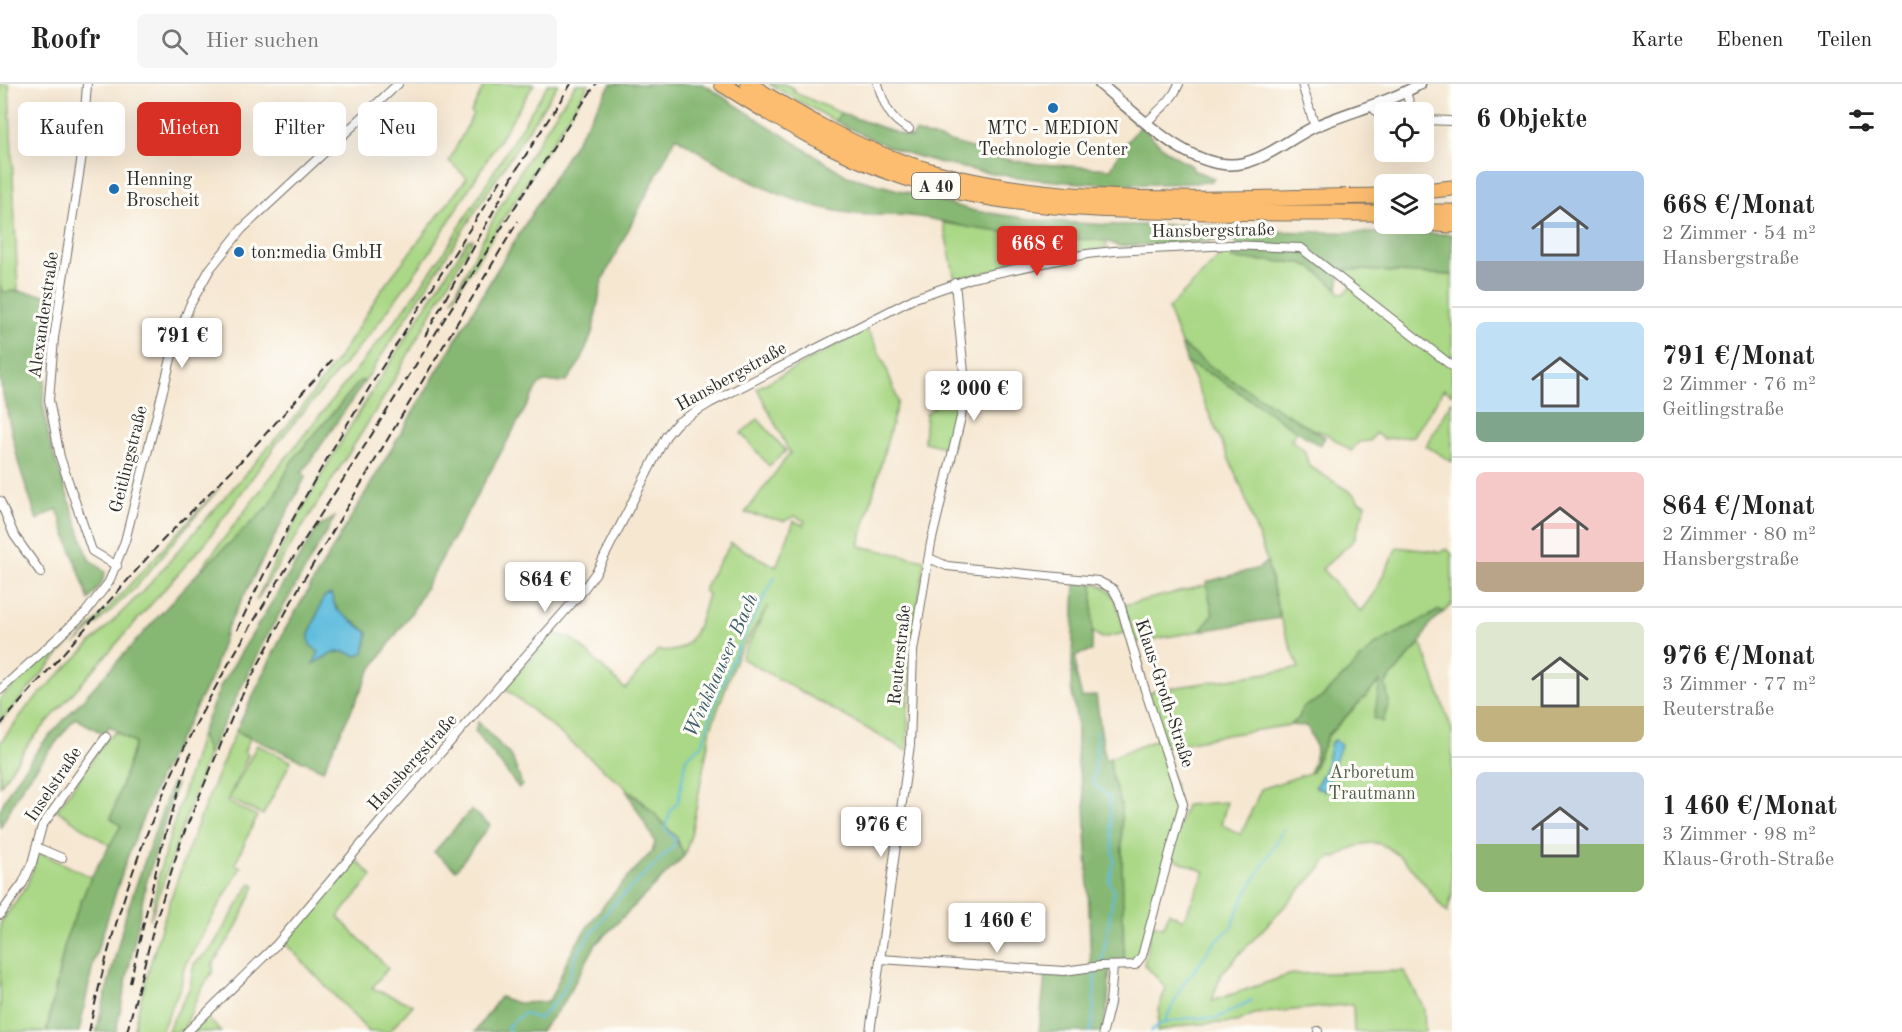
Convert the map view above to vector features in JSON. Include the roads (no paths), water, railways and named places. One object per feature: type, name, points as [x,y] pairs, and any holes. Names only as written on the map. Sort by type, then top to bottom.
[{"type":"highway","name":"A 40","points":[[722,84],[839,152],[903,176],[1000,201],[1128,210],[1374,213]]},
{"type":"highway","name":"A 40","points":[[748,84],[828,130],[874,152],[953,177],[1002,187],[1128,197],[1374,196]]},
{"type":"highway","points":[[1434,190],[1452,188]]},
{"type":"highway","points":[[1434,196],[1452,196]]},
{"type":"highway","points":[[1434,212],[1452,212]]},
{"type":"highway","points":[[1353,213],[1374,216]]},
{"type":"highway","points":[[1434,224],[1452,225]]},
{"type":"street","name":"Alexanderstraße","points":[[87,84],[82,155],[54,338],[49,400],[60,457],[92,551],[117,566]]},
{"type":"street","name":"Geitlingstraße","points":[[0,690],[85,614],[101,596],[117,566],[174,347],[198,290],[223,251],[238,233],[398,84]]},
{"type":"street","points":[[878,84],[889,114],[895,122],[909,129]]},
{"type":"street","points":[[1100,84],[1192,156],[1222,165],[1253,160],[1315,127],[1372,107],[1420,84]]},
{"type":"street","points":[[1147,122],[1160,107],[1172,100],[1179,84]]},
{"type":"street","points":[[1302,84],[1315,127]]},
{"type":"street","points":[[1406,92],[1409,102]]},
{"type":"street","points":[[1434,120],[1452,121]]},
{"type":"street","name":"Hansbergstraße","points":[[187,1032],[278,944],[386,815],[580,594],[597,571],[631,508],[658,448],[677,423],[710,403],[915,298],[955,283],[1087,254],[1176,246],[1290,245],[1308,251],[1452,366]]},
{"type":"street","name":"Reuterstraße","points":[[870,1032],[910,745],[913,651],[940,502],[958,435],[965,382],[955,283]]},
{"type":"street","points":[[0,501],[14,535],[41,573]]},
{"type":"street","name":"Klaus-Groth-Straße","points":[[880,959],[1047,970],[1132,966],[1142,956],[1182,804],[1119,600],[1113,589],[1098,581],[947,566],[929,558]]},
{"type":"street","name":"Geitlingstraße","points":[[0,680],[18,673]]},
{"type":"street","name":"Inselstraße","points":[[0,915],[20,890],[32,863],[42,826],[106,737]]},
{"type":"street","points":[[36,847],[62,858]]},
{"type":"street","points":[[1103,1032],[1110,1003],[1113,967]]},
{"type":"water","points":[[331,594],[336,609],[368,633],[364,652],[358,656],[335,652],[313,664],[319,652],[310,645],[309,635],[324,597]]},
{"type":"water","points":[[1335,740],[1341,745],[1325,791],[1315,787],[1325,770],[1331,742]]},
{"type":"waterway","name":"Winkhauser Bach","points":[[510,1032],[507,1027],[524,1013],[539,1019],[563,993],[578,952],[611,907],[675,845],[675,839],[665,828],[671,809],[678,802],[686,758],[702,745],[716,700],[739,645],[775,577]]},
{"type":"waterway","points":[[1097,732],[1094,784],[1109,797],[1114,862],[1109,881],[1114,891],[1102,963]]},
{"type":"waterway","points":[[1151,1032],[1164,1023],[1183,984],[1211,946],[1231,928],[1244,897],[1284,829]]},
{"type":"waterway","points":[[1090,1032],[1093,1022],[1095,971]]},
{"type":"waterway","points":[[1164,1023],[1189,1018],[1218,1018],[1252,1000]]},
{"type":"railway","points":[[425,336],[515,172],[571,84]]},
{"type":"railway","points":[[89,1032],[107,954],[131,878],[159,803],[214,690],[283,574],[513,210],[596,84]]},
{"type":"railway","points":[[237,630],[329,455],[503,177]]},
{"type":"railway","points":[[127,1032],[155,923],[182,838],[238,703],[297,591],[518,221]]},
{"type":"railway","points":[[0,725],[163,540],[243,459],[332,360]]},
{"type":"railway","points":[[130,983],[161,849],[191,751]]},
{"type":"place","name":"MTC - MEDION Technologie Center","points":[[1053,108]]},
{"type":"place","name":"Henning Broscheit","points":[[114,189]]},
{"type":"place","name":"ton:media GmbH","points":[[239,252]]},
{"type":"park label","name":"Arboretum Trautmann","points":[[1372,782]]}]
